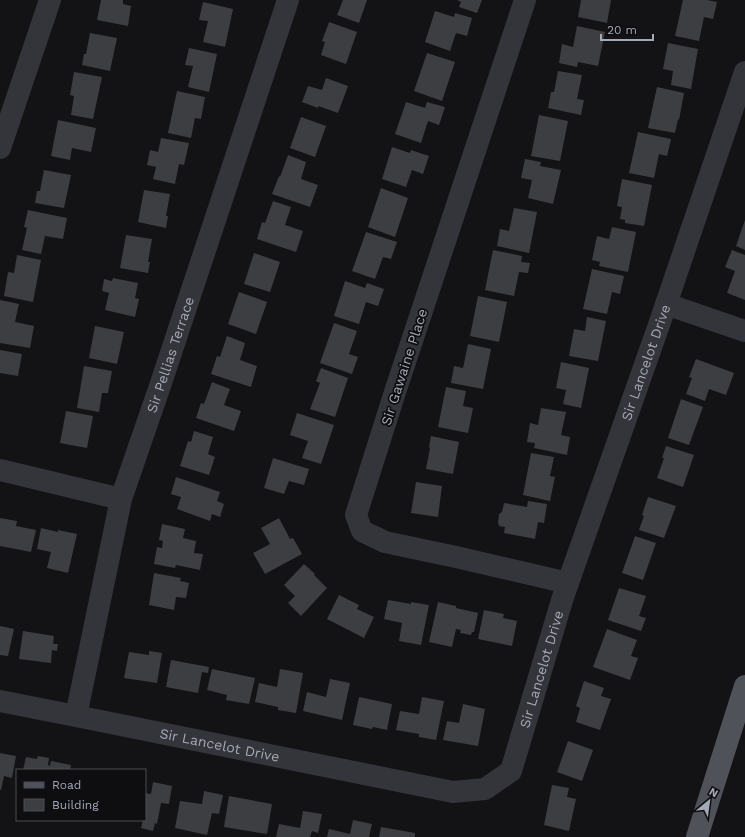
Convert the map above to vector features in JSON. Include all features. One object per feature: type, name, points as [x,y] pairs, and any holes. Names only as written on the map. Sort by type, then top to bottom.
[{"type":"main road","points":[[697,837],[745,686]]},
{"type":"street","points":[[0,148],[50,0]]},
{"type":"street","name":"Sir Pellias Terrace","points":[[76,716],[121,499],[288,0]]},
{"type":"street","name":"Sir Gawaine Place","points":[[525,0],[356,515],[362,531],[385,542],[568,583]]},
{"type":"street","name":"Sir Lancelot Drive","points":[[0,701],[453,792],[485,789],[511,771],[563,597],[666,304],[745,72]]},
{"type":"street","points":[[666,304],[745,331]]},
{"type":"street","points":[[0,470],[121,499]]},
{"type":"building","points":[[101,0],[123,0],[123,4],[131,6],[128,26],[97,20]]},
{"type":"building","points":[[343,0],[367,0],[359,23],[337,15]]},
{"type":"building","points":[[457,0],[482,0],[477,13],[459,7],[461,2]]},
{"type":"building","points":[[581,0],[611,0],[607,23],[578,17]]},
{"type":"building","points":[[683,0],[707,0],[717,2],[713,19],[704,17],[699,41],[675,36]]},
{"type":"building","points":[[203,2],[233,9],[225,47],[203,42],[208,21],[199,20]]},
{"type":"building","points":[[435,11],[454,17],[455,13],[472,18],[467,36],[456,33],[450,51],[425,42]]},
{"type":"building","points":[[329,22],[357,32],[346,64],[321,55],[325,42],[322,41]]},
{"type":"building","points":[[577,26],[605,32],[598,66],[578,62],[577,67],[559,63],[562,44],[573,47]]},
{"type":"building","points":[[90,33],[117,38],[110,71],[82,65],[84,54],[86,54]]},
{"type":"building","points":[[668,43],[698,49],[691,89],[671,85],[673,71],[663,69]]},
{"type":"building","points":[[189,48],[217,54],[209,92],[188,87],[193,66],[185,65]]},
{"type":"building","points":[[427,53],[455,62],[442,101],[414,91]]},
{"type":"building","points":[[558,71],[582,75],[577,99],[584,100],[581,115],[548,108],[551,92],[554,92]]},
{"type":"building","points":[[74,72],[102,77],[93,119],[71,115],[74,96],[70,95]]},
{"type":"building","points":[[326,78],[348,86],[338,113],[302,102],[308,86],[322,90]]},
{"type":"building","points":[[657,87],[684,93],[675,133],[648,128]]},
{"type":"building","points":[[177,91],[205,97],[201,119],[195,118],[191,138],[168,133]]},
{"type":"building","points":[[406,102],[425,108],[427,102],[445,107],[439,125],[428,121],[421,143],[395,134]]},
{"type":"building","points":[[539,115],[568,121],[560,161],[531,156]]},
{"type":"building","points":[[301,117],[326,126],[315,157],[290,148]]},
{"type":"building","points":[[58,120],[96,128],[91,152],[72,148],[70,160],[51,156]]},
{"type":"building","points":[[638,132],[671,139],[667,156],[659,154],[654,178],[629,173]]},
{"type":"building","points":[[161,138],[189,143],[184,165],[179,164],[175,184],[153,179],[156,167],[147,165],[150,150],[158,152]]},
{"type":"building","points":[[392,147],[410,153],[411,150],[429,156],[423,174],[412,170],[406,187],[382,179]]},
{"type":"building","points":[[288,155],[306,162],[301,179],[318,185],[310,207],[272,194]]},
{"type":"building","points":[[525,159],[541,162],[540,166],[561,170],[553,204],[528,198],[532,180],[521,178]]},
{"type":"building","points":[[44,170],[71,175],[64,208],[35,203],[37,191],[40,191]]},
{"type":"building","points":[[622,179],[652,185],[644,226],[625,223],[625,220],[620,219],[622,207],[617,206]]},
{"type":"building","points":[[381,188],[408,198],[395,237],[368,227]]},
{"type":"building","points":[[144,190],[170,194],[166,216],[168,216],[166,228],[138,222]]},
{"type":"building","points":[[273,201],[291,207],[285,225],[303,231],[296,252],[257,239],[262,222],[265,223]]},
{"type":"building","points":[[514,208],[537,212],[529,253],[497,246],[500,229],[509,231]]},
{"type":"building","points":[[28,210],[67,218],[63,239],[45,236],[41,254],[22,250],[27,228],[24,227]]},
{"type":"building","points":[[745,220],[745,250],[736,246]]},
{"type":"building","points":[[612,227],[636,232],[628,272],[599,266],[600,262],[592,260],[597,236],[609,239]]},
{"type":"building","points":[[366,232],[397,242],[391,259],[383,257],[375,279],[352,271]]},
{"type":"building","points":[[126,235],[152,239],[148,262],[150,262],[148,273],[120,268]]},
{"type":"building","points":[[493,250],[522,256],[521,262],[530,263],[528,273],[519,272],[514,296],[485,290]]},
{"type":"building","points":[[732,250],[745,255],[745,300],[727,293],[735,271],[725,267]]},
{"type":"building","points":[[254,253],[280,262],[270,292],[244,284]]},
{"type":"building","points":[[17,255],[41,260],[33,302],[4,296],[8,272],[14,273]]},
{"type":"building","points":[[592,269],[624,276],[620,294],[612,292],[607,314],[583,309]]},
{"type":"building","points":[[113,278],[138,283],[135,298],[139,299],[135,317],[105,310],[109,293],[102,291],[104,279],[112,281]]},
{"type":"building","points":[[345,281],[365,288],[367,283],[384,289],[378,306],[366,302],[359,324],[334,316]]},
{"type":"building","points":[[239,292],[267,302],[256,334],[228,324]]},
{"type":"building","points":[[478,296],[507,302],[499,342],[470,336]]},
{"type":"building","points":[[0,300],[19,304],[15,322],[34,326],[30,348],[0,343]]},
{"type":"building","points":[[587,317],[606,321],[598,361],[569,356],[574,329],[585,331]]},
{"type":"building","points":[[334,323],[357,331],[349,354],[358,357],[352,374],[320,363]]},
{"type":"building","points":[[95,326],[124,332],[117,364],[89,358]]},
{"type":"building","points":[[227,336],[245,343],[240,360],[257,366],[251,387],[211,374],[217,356],[220,357]]},
{"type":"building","points":[[468,344],[491,349],[483,389],[451,383],[454,366],[463,368]]},
{"type":"building","points":[[0,350],[22,354],[18,376],[0,373]]},
{"type":"building","points":[[696,359],[734,373],[726,395],[709,389],[705,401],[686,394],[692,378],[689,377]]},
{"type":"building","points":[[561,362],[589,368],[581,408],[563,404],[566,390],[556,388]]},
{"type":"building","points":[[84,366],[112,371],[108,393],[102,393],[99,412],[77,408]]},
{"type":"building","points":[[321,368],[348,378],[335,417],[310,409],[320,383],[316,381]]},
{"type":"building","points":[[212,382],[230,389],[224,405],[241,411],[234,431],[196,418],[201,403],[204,404]]},
{"type":"building","points":[[446,387],[466,391],[463,406],[473,408],[468,433],[438,427]]},
{"type":"building","points":[[681,399],[703,407],[689,445],[668,438]]},
{"type":"building","points":[[541,408],[566,412],[561,435],[570,437],[567,455],[534,448],[535,443],[527,442],[530,423],[538,425]]},
{"type":"building","points":[[66,411],[93,416],[87,448],[60,443]]},
{"type":"building","points":[[297,413],[334,425],[321,464],[302,458],[308,441],[290,435]]},
{"type":"building","points":[[194,431],[213,437],[208,454],[215,457],[209,475],[180,466],[188,441],[191,442]]},
{"type":"building","points":[[431,436],[459,442],[453,474],[426,469]]},
{"type":"building","points":[[666,446],[694,455],[683,487],[657,478],[664,458],[662,458]]},
{"type":"building","points":[[531,453],[554,457],[550,476],[555,477],[550,501],[523,495]]},
{"type":"building","points":[[273,458],[309,469],[304,485],[289,481],[284,494],[264,488]]},
{"type":"building","points":[[176,477],[220,492],[217,501],[224,504],[220,517],[212,514],[210,521],[177,509],[181,497],[171,494]]},
{"type":"building","points":[[416,482],[442,486],[438,517],[411,513]]},
{"type":"building","points":[[648,497],[676,506],[664,538],[639,530]]},
{"type":"building","points":[[528,501],[547,504],[544,523],[538,522],[535,539],[504,533],[505,527],[499,526],[498,522],[499,514],[502,512],[504,503],[527,507]]},
{"type":"building","points":[[0,518],[17,521],[16,526],[36,530],[31,552],[0,546]]},
{"type":"building","points":[[279,518],[290,539],[293,538],[302,554],[265,574],[253,553],[270,544],[261,528]]},
{"type":"building","points":[[162,524],[185,529],[183,538],[196,541],[194,553],[203,554],[200,570],[176,565],[175,568],[154,564],[157,547],[162,548],[163,541],[159,540]]},
{"type":"building","points":[[41,528],[77,534],[68,573],[47,568],[51,552],[37,549]]},
{"type":"building","points":[[635,536],[656,543],[643,580],[622,573]]},
{"type":"building","points":[[304,564],[327,588],[301,616],[288,603],[295,596],[284,585]]},
{"type":"building","points":[[154,573],[181,578],[180,581],[189,583],[186,598],[176,597],[174,610],[149,605]]},
{"type":"building","points":[[619,588],[646,596],[639,616],[646,618],[641,631],[608,620]]},
{"type":"building","points":[[339,595],[359,605],[357,609],[374,617],[364,638],[327,619]]},
{"type":"building","points":[[388,600],[429,605],[421,645],[399,641],[402,623],[384,619]]},
{"type":"building","points":[[438,602],[478,613],[474,632],[472,632],[471,635],[460,633],[461,630],[456,629],[452,647],[429,642]]},
{"type":"building","points":[[484,610],[504,614],[503,618],[517,621],[512,646],[478,639]]},
{"type":"building","points":[[0,626],[14,629],[8,656],[0,655]]},
{"type":"building","points":[[607,629],[637,640],[631,656],[638,658],[630,680],[593,667]]},
{"type":"building","points":[[23,631],[54,636],[53,644],[58,644],[57,651],[52,650],[51,663],[19,659]]},
{"type":"building","points":[[149,651],[162,653],[157,683],[124,678],[129,652],[149,655]]},
{"type":"building","points":[[171,660],[209,667],[208,673],[202,672],[198,693],[166,687]]},
{"type":"building","points":[[212,669],[255,678],[249,704],[226,700],[227,695],[207,690]]},
{"type":"building","points":[[280,669],[303,673],[296,713],[278,710],[278,707],[255,702],[259,683],[277,687]]},
{"type":"building","points":[[330,679],[350,683],[342,720],[303,711],[307,692],[326,697]]},
{"type":"building","points":[[584,681],[604,688],[601,696],[611,699],[600,730],[576,722],[580,708],[576,706]]},
{"type":"building","points":[[359,697],[392,704],[387,730],[353,725]]},
{"type":"building","points":[[422,697],[444,701],[436,740],[419,737],[419,734],[396,730],[400,711],[419,714]]},
{"type":"building","points":[[463,704],[485,709],[478,746],[443,740],[447,721],[459,723]]},
{"type":"building","points":[[568,741],[593,750],[582,781],[557,772]]},
{"type":"building","points":[[0,753],[16,756],[12,778],[4,776],[1,790],[0,790]]},
{"type":"building","points":[[38,756],[49,758],[48,765],[50,766],[51,761],[71,765],[70,769],[23,769],[26,757],[37,759]]},
{"type":"building","points":[[153,782],[172,786],[169,804],[161,803],[157,824],[155,823],[153,831],[141,828],[143,821],[146,821],[146,793],[151,794]]},
{"type":"building","points":[[552,785],[569,788],[567,797],[576,799],[569,831],[544,825]]},
{"type":"building","points":[[204,791],[223,795],[219,814],[212,813],[207,835],[175,828],[180,801],[202,804]]},
{"type":"building","points":[[229,796],[272,804],[267,834],[224,827]]},
{"type":"building","points":[[303,811],[322,814],[318,833],[312,831],[310,837],[276,837],[279,824],[300,828]]},
{"type":"building","points":[[353,820],[372,824],[369,837],[327,837],[329,829],[350,834]]},
{"type":"building","points":[[381,827],[415,833],[415,837],[379,837]]}]
